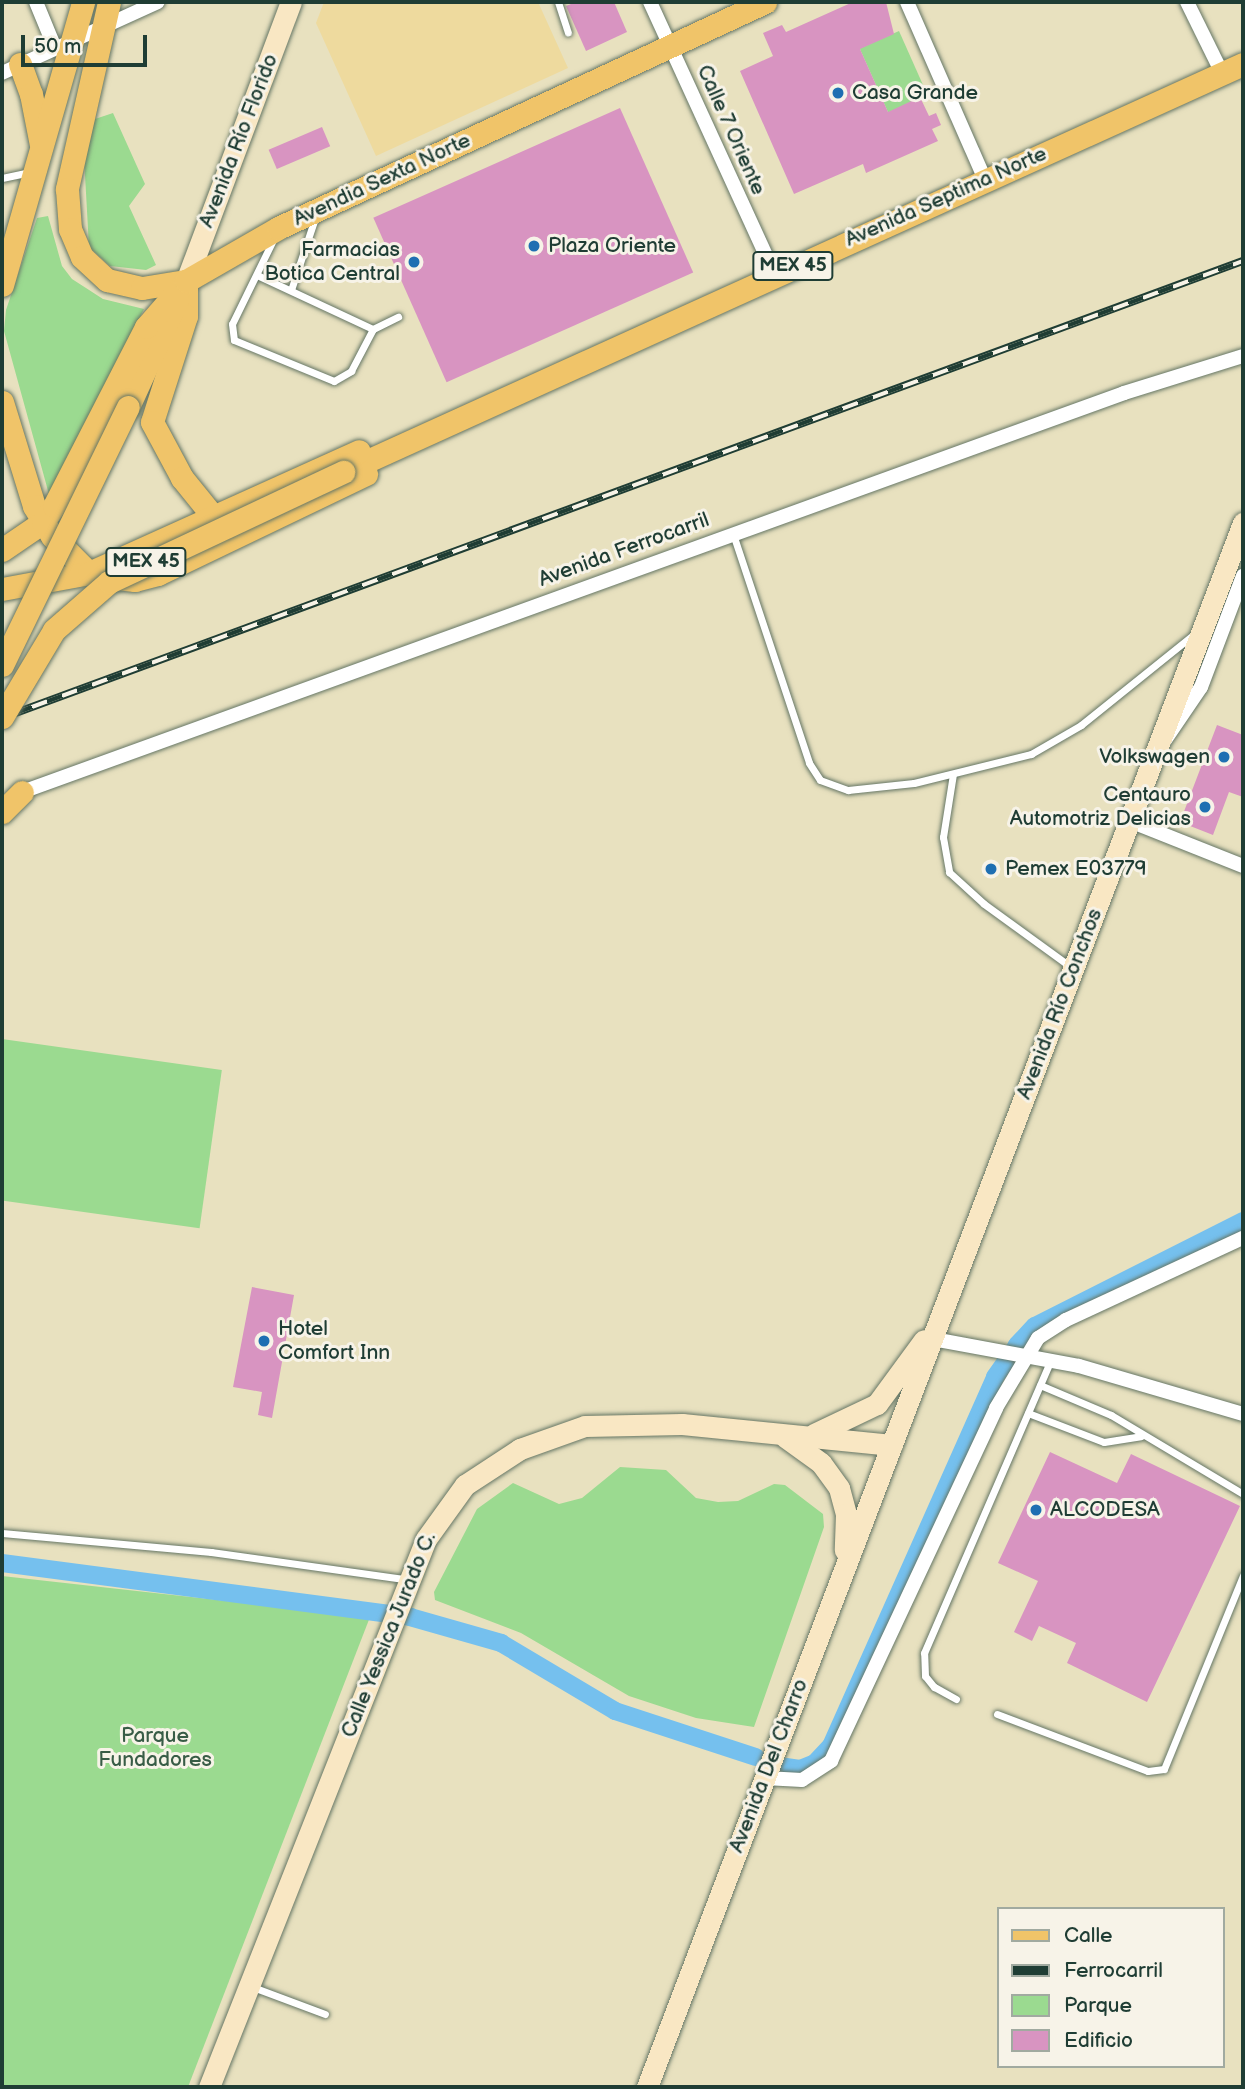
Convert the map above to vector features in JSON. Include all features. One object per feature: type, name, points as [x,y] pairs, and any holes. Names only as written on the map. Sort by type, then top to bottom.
[{"type":"main road","points":[[2,285],[39,160],[65,43],[83,2]]},
{"type":"main road","points":[[110,2],[80,120],[66,205],[82,257],[107,280],[142,288],[186,281]]},
{"type":"main road","name":"Avenida Río Florido","points":[[186,281],[292,2]]},
{"type":"main road","name":"Avendia Sexta Norte","points":[[186,281],[278,228],[317,209],[669,44],[765,2]]},
{"type":"main road","name":"Avenida Septima Norte","points":[[2,717],[54,630],[109,582],[775,275],[1243,64]]},
{"type":"main road","points":[[11,68],[31,94],[39,160]]},
{"type":"main road","points":[[25,206],[42,199],[66,205]]},
{"type":"main road","points":[[2,665],[128,407],[186,281]]},
{"type":"main road","points":[[186,281],[186,316],[152,422],[182,478],[212,516]]},
{"type":"main road","points":[[2,550],[43,522],[146,327],[186,281]]},
{"type":"main road","points":[[2,402],[25,482],[43,522],[89,573],[128,580],[158,573],[369,473],[403,445]]},
{"type":"main road","points":[[8,588],[89,573],[356,452],[403,445]]},
{"type":"main road","name":"Avenida Río Conchos","points":[[892,1445],[1243,523]]},
{"type":"main road","points":[[2,812],[12,795]]},
{"type":"main road","points":[[808,1436],[850,1421],[877,1404],[942,1315]]},
{"type":"main road","name":"Calle Yessica Jurado C.","points":[[209,2087],[426,1539],[465,1485],[489,1466],[548,1437],[585,1426],[622,1423],[780,1433],[892,1445]]},
{"type":"main road","points":[[780,1433],[821,1463],[839,1488],[847,1531],[843,1572]]},
{"type":"main road","name":"Avenida Del Charro","points":[[647,2087],[892,1445]]},
{"type":"street","points":[[36,2],[65,43]]},
{"type":"street","points":[[11,68],[158,2]]},
{"type":"street","name":"Calle 7 Oriente","points":[[650,2],[775,275]]},
{"type":"street","points":[[907,2],[985,180]]},
{"type":"street","points":[[1187,2],[1222,73]]},
{"type":"street","name":"Avenida Ferrocarril","points":[[12,795],[1125,393],[1243,356]]},
{"type":"street","points":[[1157,748],[1201,687],[1243,576]]},
{"type":"street","points":[[1130,821],[1243,866]]},
{"type":"street","points":[[765,1778],[802,1780],[831,1761],[1024,1354],[1066,1320],[1243,1238]]},
{"type":"street","points":[[933,1339],[1052,1359],[1243,1414]]},
{"type":"lane","points":[[558,2],[568,32]]},
{"type":"lane","points":[[2,178],[39,160]]},
{"type":"lane","points":[[291,290],[317,209]]},
{"type":"lane","points":[[278,228],[230,329],[234,340],[334,381],[351,371],[373,329],[398,317]]},
{"type":"lane","points":[[257,275],[373,329]]},
{"type":"lane","points":[[733,533],[809,763],[820,780],[848,790],[953,774],[1006,762],[1054,743],[1205,625]]},
{"type":"lane","points":[[953,774],[943,837],[949,872],[984,904],[1074,969]]},
{"type":"lane","points":[[956,1699],[934,1687],[925,1676],[925,1653],[1052,1359]]},
{"type":"lane","points":[[1041,1385],[1111,1415],[1141,1436],[1243,1494]]},
{"type":"lane","points":[[1028,1413],[1104,1441],[1141,1436]]},
{"type":"lane","points":[[2,1533],[211,1552],[409,1580]]},
{"type":"lane","points":[[997,1714],[1148,1771],[1164,1769],[1243,1575]]},
{"type":"lane","points":[[249,1985],[325,2014]]},
{"type":"green space","points":[[899,31],[927,95],[888,112],[860,48]]},
{"type":"green space","points":[[113,113],[145,184],[129,206],[156,265],[146,270],[110,266],[89,247],[84,157],[95,119]]},
{"type":"green space","points":[[48,216],[62,266],[72,279],[103,299],[144,309],[50,498],[4,331],[6,310],[37,218]]},
{"type":"green space","points":[[2,1039],[222,1070],[200,1228],[2,1201]]},
{"type":"green space","points":[[620,1467],[666,1470],[696,1498],[718,1502],[738,1501],[774,1484],[785,1485],[823,1514],[824,1527],[754,1727],[696,1718],[629,1696],[521,1633],[435,1600],[434,1592],[477,1509],[513,1483],[559,1504],[582,1498]]},
{"type":"green space","name":"Parque Fundadores","points":[[2,1576],[370,1617],[188,2087],[2,2087]]},
{"type":"sand","points":[[324,2],[538,2],[568,68],[376,156],[316,23]]},
{"type":"building","points":[[576,2],[614,2],[627,32],[586,51],[566,6]]},
{"type":"building","points":[[853,2],[886,2],[894,34],[860,49],[888,112],[920,97],[929,116],[936,113],[941,125],[932,129],[938,141],[866,173],[863,164],[794,194],[740,71],[773,56],[763,33],[782,25],[786,32]]},
{"type":"building","name":"Plaza Oriente","points":[[620,108],[693,272],[447,382],[373,218]]},
{"type":"building","points":[[322,127],[330,146],[277,169],[269,150]]},
{"type":"building","points":[[1217,725],[1243,735],[1243,797],[1229,792],[1213,835],[1180,822]]},
{"type":"building","name":"Hotel Comfort Inn","points":[[252,1287],[294,1295],[272,1418],[258,1415],[262,1392],[233,1387]]},
{"type":"building","name":"ALCODESA","points":[[1050,1452],[1117,1483],[1131,1454],[1240,1506],[1147,1702],[1067,1663],[1076,1643],[1039,1626],[1032,1641],[1014,1632],[1038,1581],[998,1563]]},
{"type":"waterway","points":[[786,1767],[800,1769],[815,1763],[831,1746],[995,1377],[1017,1345],[1035,1326],[1243,1221]]},
{"type":"waterway","points":[[2,1563],[410,1617],[501,1643],[615,1711],[756,1757]]},
{"type":"railway","points":[[2,718],[1243,261]]},
{"type":"place","name":"Casa Grande","points":[[838,93]]},
{"type":"place","name":"Plaza Oriente","points":[[534,246]]},
{"type":"place","name":"Farmacias Botica Central","points":[[414,262]]},
{"type":"place","name":"Volkswagen","points":[[1224,757]]},
{"type":"place","name":"Centauro Automotriz Delicias","points":[[1205,807]]},
{"type":"place","name":"Pemex E03779","points":[[991,869]]},
{"type":"place","name":"Hotel Comfort Inn","points":[[264,1341]]},
{"type":"place","name":"ALCODESA","points":[[1036,1510]]}]
